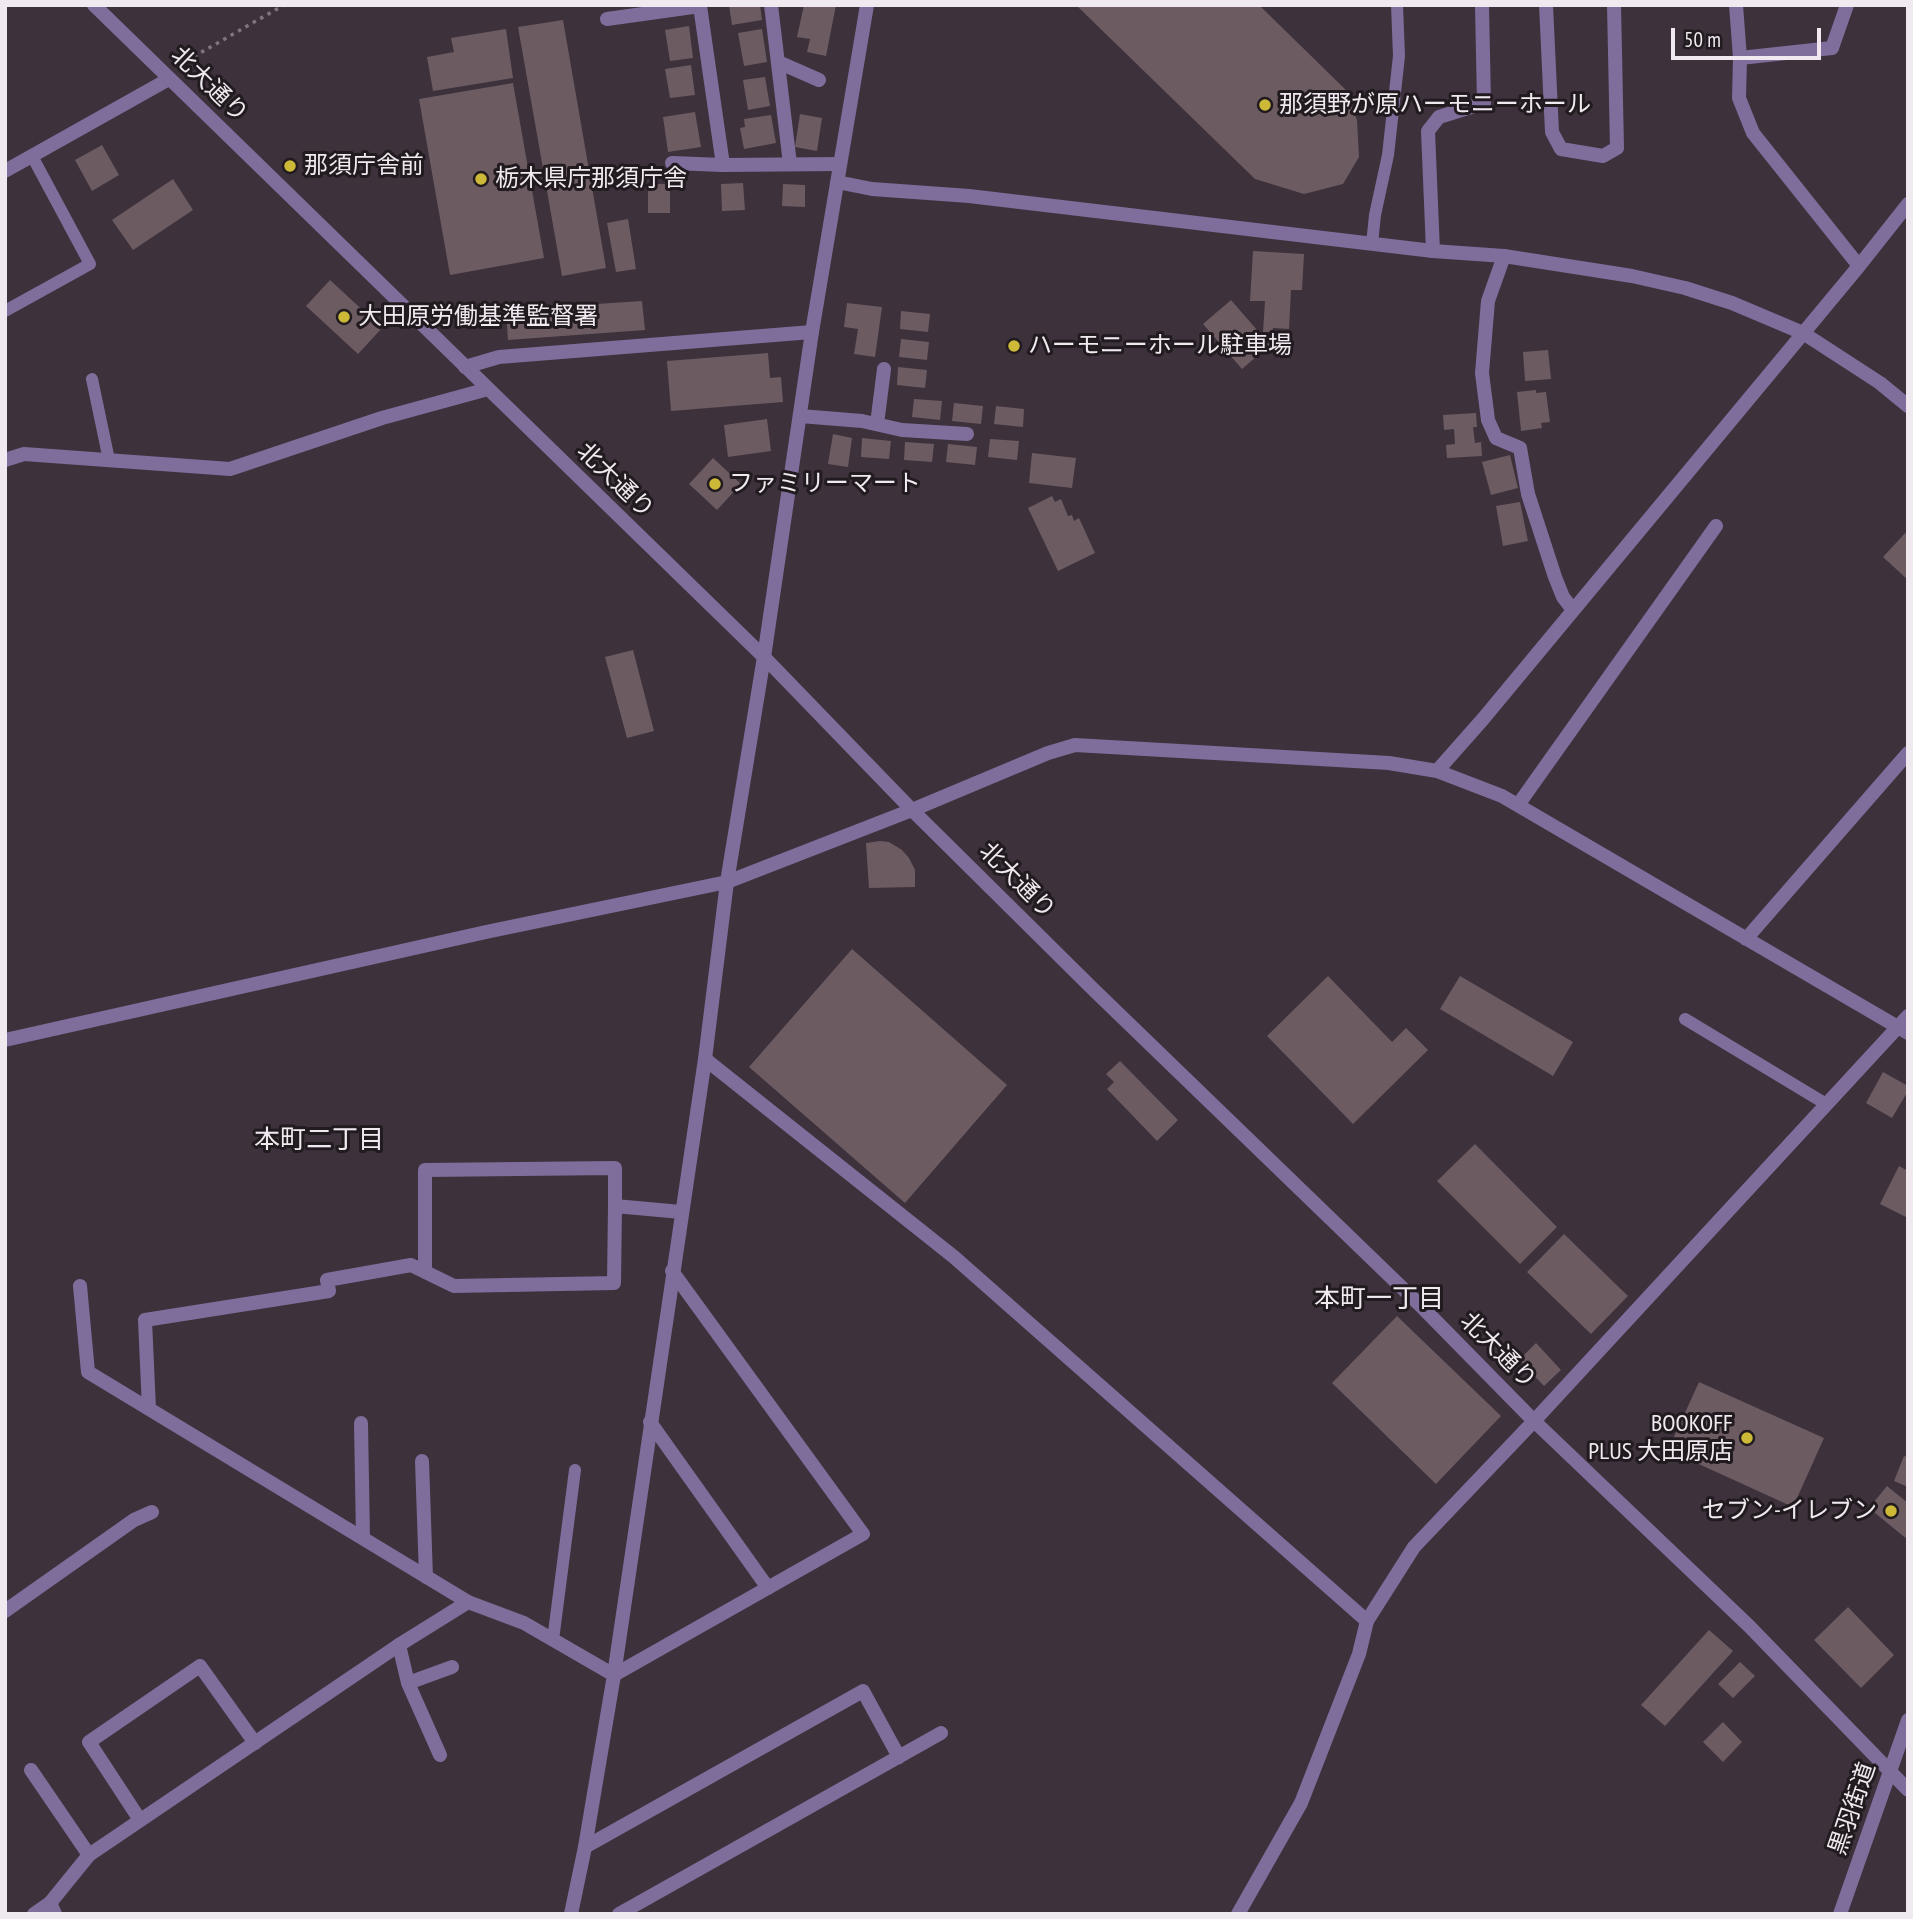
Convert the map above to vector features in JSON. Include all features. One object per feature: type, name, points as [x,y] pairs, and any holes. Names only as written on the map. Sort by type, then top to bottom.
[{"type":"street","name":"北大通り","points":[[94,5],[764,657],[912,810],[1096,992],[1423,1308],[1534,1421],[1749,1626],[1908,1790]]},
{"type":"street","points":[[771,5],[790,164]]},
{"type":"street","points":[[571,1914],[614,1675],[705,1059],[727,882],[764,657],[812,332],[867,5]]},
{"type":"street","points":[[1433,251],[1428,131],[1439,117],[1484,103],[1482,5]]},
{"type":"street","points":[[1546,5],[1552,132],[1561,149],[1603,156],[1618,148],[1614,5]]},
{"type":"street","points":[[1736,5],[1740,58],[1739,98],[1753,134],[1859,266]]},
{"type":"street","points":[[1740,58],[1832,48],[1847,5]]},
{"type":"street","points":[[607,19],[700,6],[723,165]]},
{"type":"street","points":[[778,62],[819,80]]},
{"type":"street","points":[[5,171],[169,79]]},
{"type":"street","points":[[672,163],[840,164]]},
{"type":"street","points":[[837,182],[872,189],[969,196],[1433,251],[1504,256],[1632,275],[1732,303],[1803,333],[1880,383],[1908,406]]},
{"type":"street","points":[[1437,771],[1483,719],[1908,204]]},
{"type":"street","points":[[1504,256],[1488,302],[1482,373],[1488,420],[1496,438],[1520,448],[1528,494],[1555,577],[1563,597],[1573,610]]},
{"type":"street","points":[[465,367],[499,357],[812,332]]},
{"type":"street","points":[[877,425],[884,369]]},
{"type":"street","points":[[5,460],[24,454],[230,469],[382,418],[488,389]]},
{"type":"street","points":[[800,416],[902,430],[967,434]]},
{"type":"street","points":[[1518,805],[1716,526]]},
{"type":"street","points":[[5,1040],[472,935],[727,882],[912,810],[1048,753],[1075,745],[1389,763],[1437,771],[1502,796],[1745,939],[1904,1025],[1826,1104],[1414,1547],[1367,1621],[1359,1654],[1301,1803],[1238,1914]]},
{"type":"street","points":[[1745,939],[1908,753]]},
{"type":"street","points":[[705,1059],[954,1256],[1367,1621]]},
{"type":"street","points":[[149,1409],[145,1320],[329,1292],[327,1280],[411,1265],[425,1272],[454,1286],[614,1283],[615,1168],[425,1170],[425,1272]]},
{"type":"street","points":[[615,1206],[681,1212]]},
{"type":"street","points":[[614,1675],[863,1534],[672,1271]]},
{"type":"street","points":[[80,1286],[88,1372],[468,1602],[524,1623],[614,1675]]},
{"type":"street","points":[[650,1422],[768,1588]]},
{"type":"street","points":[[361,1423],[363,1538]]},
{"type":"street","points":[[422,1461],[426,1577]]},
{"type":"street","points":[[5,1611],[134,1520],[152,1512]]},
{"type":"street","points":[[34,1914],[52,1909],[89,1855],[399,1645],[468,1602]]},
{"type":"street","points":[[399,1645],[408,1683],[440,1755]]},
{"type":"street","points":[[140,1820],[89,1742],[189,1673],[200,1666],[255,1743]]},
{"type":"street","points":[[408,1683],[452,1667]]},
{"type":"street","points":[[585,1847],[863,1691],[898,1757]]},
{"type":"street","name":"黒羽街道","points":[[1840,1914],[1908,1720]]},
{"type":"street","points":[[619,1914],[940,1733]]},
{"type":"street","points":[[31,1770],[89,1855]]},
{"type":"lane","points":[[1372,244],[1375,215],[1388,155],[1399,56],[1397,5]]},
{"type":"lane","points":[[5,311],[90,264],[32,156]]},
{"type":"lane","points":[[92,379],[109,460]]},
{"type":"lane","points":[[1685,1019],[1826,1104]]},
{"type":"lane","points":[[553,1640],[575,1470]]},
{"type":"path","points":[[169,79],[178,66],[284,5]]},
{"type":"building","points":[[729,5],[760,5],[762,20],[732,25]]},
{"type":"building","points":[[804,5],[836,5],[826,56],[807,52],[810,39],[797,37]]},
{"type":"building","name":"那須野が原ハーモニーホール","points":[[1076,5],[1259,5],[1346,90],[1357,120],[1359,157],[1343,184],[1304,194],[1255,179]]},
{"type":"building","points":[[563,20],[606,268],[562,276],[518,27]]},
{"type":"building","points":[[689,26],[693,58],[670,61],[665,30]]},
{"type":"building","points":[[506,29],[513,78],[433,91],[427,57],[454,52],[451,38]]},
{"type":"building","points":[[762,29],[767,62],[744,66],[738,33]]},
{"type":"building","points":[[691,65],[695,95],[670,98],[665,69]]},
{"type":"building","points":[[765,77],[770,106],[748,110],[743,80]]},
{"type":"building","name":"栃木県庁那須庁舎","points":[[513,83],[544,258],[450,275],[419,99]]},
{"type":"building","points":[[695,112],[701,147],[668,152],[663,117]]},
{"type":"building","points":[[800,114],[822,118],[817,151],[795,147]]},
{"type":"building","points":[[771,115],[776,143],[744,149],[740,128],[745,127],[744,119]]},
{"type":"building","points":[[102,145],[119,175],[92,191],[75,160]]},
{"type":"building","points":[[173,179],[193,210],[133,250],[112,220]]},
{"type":"building","points":[[743,183],[745,210],[722,211],[721,184]]},
{"type":"building","points":[[648,184],[670,184],[670,213],[648,213]]},
{"type":"building","points":[[783,184],[805,185],[805,207],[782,206]]},
{"type":"building","points":[[628,219],[636,269],[616,272],[607,223]]},
{"type":"building","points":[[1253,251],[1304,254],[1302,290],[1291,290],[1289,329],[1273,328],[1272,332],[1263,332],[1265,301],[1250,301]]},
{"type":"building","name":"大田原労働基準監督署","points":[[330,280],[382,328],[358,354],[306,306]]},
{"type":"building","points":[[1231,300],[1270,345],[1242,369],[1203,324]]},
{"type":"building","points":[[642,301],[645,330],[508,340],[506,310]]},
{"type":"building","points":[[847,303],[882,307],[875,357],[854,354],[858,329],[844,327]]},
{"type":"building","points":[[901,311],[930,314],[928,332],[900,329]]},
{"type":"building","points":[[901,339],[929,342],[927,360],[899,357]]},
{"type":"building","points":[[1548,350],[1551,379],[1525,381],[1523,352]]},
{"type":"building","points":[[768,353],[770,378],[781,377],[783,402],[671,411],[667,361]]},
{"type":"building","points":[[898,367],[927,370],[925,388],[897,385]]},
{"type":"building","points":[[1536,390],[1536,393],[1546,392],[1550,422],[1541,423],[1542,428],[1521,431],[1517,392]]},
{"type":"building","points":[[914,399],[942,401],[940,420],[912,417]]},
{"type":"building","points":[[954,403],[983,406],[981,424],[952,421]]},
{"type":"building","points":[[996,406],[1024,409],[1023,427],[994,424]]},
{"type":"building","points":[[1476,413],[1477,427],[1473,427],[1475,443],[1481,442],[1482,456],[1447,458],[1446,445],[1455,444],[1454,429],[1444,430],[1443,415]]},
{"type":"building","points":[[767,419],[771,451],[728,457],[724,425]]},
{"type":"building","points":[[833,434],[852,438],[848,467],[828,464]]},
{"type":"building","points":[[862,438],[891,441],[889,459],[861,457]]},
{"type":"building","points":[[990,439],[1019,441],[1017,460],[988,457]]},
{"type":"building","points":[[905,442],[934,444],[932,462],[904,460]]},
{"type":"building","points":[[948,444],[977,447],[975,465],[946,462]]},
{"type":"building","points":[[1032,453],[1076,458],[1072,488],[1029,483]]},
{"type":"building","points":[[1510,455],[1518,488],[1491,495],[1482,462]]},
{"type":"building","name":"ファミリーマート","points":[[713,458],[741,484],[717,510],[689,484]]},
{"type":"building","points":[[1052,496],[1055,502],[1061,499],[1068,516],[1072,515],[1074,521],[1079,518],[1095,553],[1058,571],[1028,508]]},
{"type":"building","points":[[1520,502],[1528,541],[1503,546],[1496,506]]},
{"type":"building","points":[[1908,530],[1908,580],[1883,557]]},
{"type":"building","points":[[633,650],[654,731],[627,738],[605,657]]},
{"type":"building","points":[[889,842],[909,858],[915,870],[915,887],[869,888],[866,843]]},
{"type":"building","points":[[852,949],[1007,1085],[905,1203],[749,1067]]},
{"type":"building","points":[[1328,976],[1392,1042],[1406,1028],[1428,1050],[1353,1124],[1267,1036]]},
{"type":"building","points":[[1460,976],[1573,1042],[1553,1076],[1440,1009]]},
{"type":"building","points":[[1120,1061],[1178,1120],[1157,1141],[1107,1089],[1114,1082],[1106,1074]]},
{"type":"building","points":[[1883,1072],[1908,1086],[1908,1091],[1892,1118],[1866,1103]]},
{"type":"building","points":[[1475,1144],[1557,1227],[1520,1264],[1437,1181]]},
{"type":"building","points":[[1899,1166],[1908,1171],[1908,1218],[1880,1204]]},
{"type":"building","points":[[1564,1234],[1628,1296],[1591,1334],[1527,1272]]},
{"type":"building","points":[[1397,1316],[1501,1416],[1436,1484],[1332,1383]]},
{"type":"building","points":[[1536,1343],[1561,1370],[1544,1386],[1519,1360]]},
{"type":"building","points":[[1699,1382],[1824,1438],[1793,1507],[1668,1450]]},
{"type":"building","points":[[1904,1456],[1908,1457],[1908,1487],[1894,1481]]},
{"type":"building","points":[[1887,1486],[1908,1503],[1908,1540],[1869,1508]]},
{"type":"building","points":[[1848,1607],[1894,1655],[1861,1688],[1814,1640]]},
{"type":"building","points":[[1709,1630],[1733,1651],[1665,1726],[1641,1705]]},
{"type":"building","points":[[1740,1662],[1755,1676],[1733,1698],[1718,1684]]},
{"type":"building","points":[[1723,1722],[1742,1742],[1723,1762],[1703,1742]]},
{"type":"place","name":"那須野が原ハーモニーホール","points":[[1265,105]]},
{"type":"place","name":"那須庁舎前","points":[[290,166]]},
{"type":"place","name":"栃木県庁那須庁舎","points":[[481,179]]},
{"type":"place","name":"大田原労働基準監督署","points":[[344,317]]},
{"type":"place","name":"ハーモニーホール駐車場","points":[[1014,346]]},
{"type":"place","name":"ファミリーマート","points":[[715,484]]},
{"type":"place","name":"BOOKOFF PLUS 大田原店","points":[[1747,1438]]},
{"type":"place","name":"セブン-イレブン","points":[[1891,1511]]},
{"type":"district","name":"本町二丁目","points":[[319,1141]]},
{"type":"district","name":"本町一丁目","points":[[1379,1300]]}]
